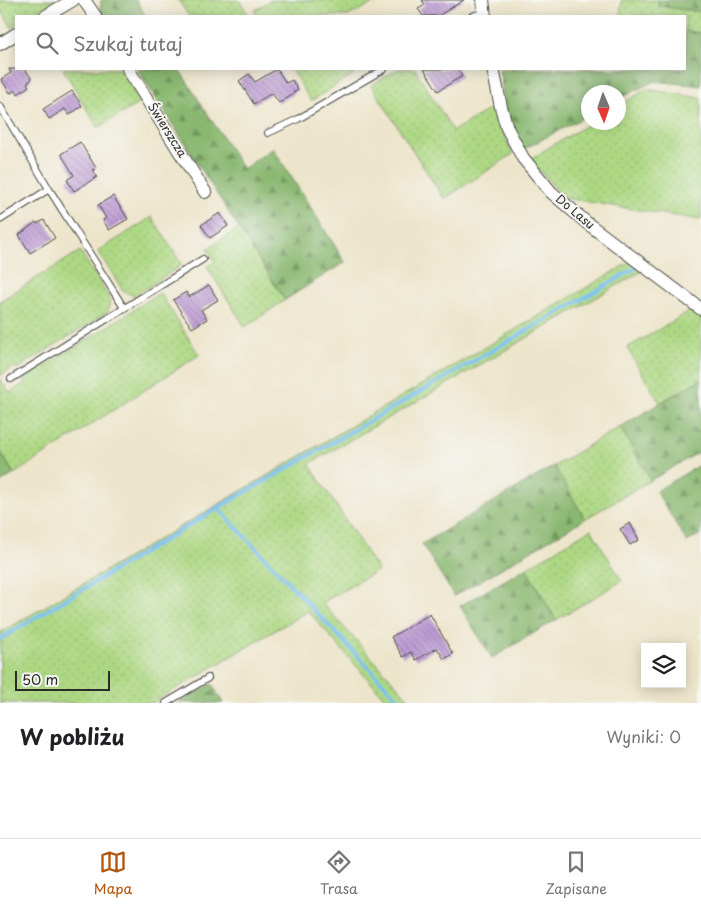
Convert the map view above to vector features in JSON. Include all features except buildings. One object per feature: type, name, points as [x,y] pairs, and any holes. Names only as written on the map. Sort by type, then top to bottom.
[{"type":"street","points":[[48,15],[73,0]]},
{"type":"street","points":[[84,0],[94,15]]},
{"type":"street","points":[[0,44],[15,35]]},
{"type":"street","name":"Świerszcza","points":[[129,70],[205,192]]},
{"type":"street","name":"Do Lasu","points":[[494,74],[507,128],[523,158],[551,192],[587,223],[701,309]]},
{"type":"lane","points":[[268,133],[298,119],[382,70]]},
{"type":"lane","points":[[0,106],[49,189],[124,308]]},
{"type":"lane","points":[[0,220],[49,189]]},
{"type":"lane","points":[[11,380],[203,259]]},
{"type":"lane","points":[[166,703],[208,678]]},
{"type":"green space","points":[[0,0],[57,0],[32,15],[15,15],[15,26],[12,28],[0,8]]},
{"type":"green space","points":[[101,0],[136,0],[145,15],[103,15],[100,11]]},
{"type":"green space","points":[[178,0],[239,0],[248,14],[246,15],[188,15]]},
{"type":"green space","points":[[271,0],[380,0],[350,15],[257,15],[254,11]]},
{"type":"green space","points":[[622,0],[658,0],[658,6],[701,12],[701,33],[686,31],[686,15],[620,15]]},
{"type":"green space","points":[[658,0],[701,0],[701,12],[658,6]]},
{"type":"green space","points":[[686,31],[701,33],[701,86],[654,81],[626,95],[626,85],[581,85],[581,119],[522,150],[507,117],[499,70],[686,70]]},
{"type":"green space","points":[[64,70],[121,70],[141,102],[98,128]]},
{"type":"green space","points":[[138,70],[180,70],[243,169],[273,148],[345,262],[285,300]]},
{"type":"green space","points":[[292,70],[355,70],[354,74],[311,101]]},
{"type":"green space","points":[[396,70],[416,70],[453,131],[491,108],[513,154],[444,199],[371,85]]},
{"type":"green space","points":[[646,89],[701,98],[701,220],[564,198],[530,159],[581,128],[581,130],[626,130],[626,102]]},
{"type":"green space","points":[[152,217],[182,265],[134,296],[123,291],[98,251]]},
{"type":"green space","points":[[239,228],[285,300],[245,327],[207,267],[215,261],[207,249]]},
{"type":"green space","points":[[80,251],[110,299],[108,312],[17,369],[15,366],[0,376],[0,301]]},
{"type":"green space","points":[[630,262],[642,271],[309,464],[378,570],[322,603],[413,703],[389,703],[308,611],[152,703],[0,703],[0,633]]},
{"type":"green space","points":[[160,293],[199,355],[14,474],[0,451],[0,379],[10,393],[25,383],[23,380]]},
{"type":"green space","points":[[692,310],[701,317],[701,379],[660,403],[627,348]]},
{"type":"green space","points":[[701,379],[701,451],[651,480],[620,427]]},
{"type":"green space","points":[[620,427],[651,480],[585,519],[554,466]]},
{"type":"green space","points":[[0,451],[14,474],[0,483]]},
{"type":"green space","points":[[701,464],[701,534],[687,542],[656,491]]},
{"type":"green space","points":[[554,466],[585,519],[454,596],[422,544]]},
{"type":"green space","points":[[591,529],[622,581],[556,620],[526,568]]},
{"type":"green space","points":[[526,568],[556,620],[492,658],[460,606]]},
{"type":"green space","points":[[212,684],[223,703],[178,703]]},
{"type":"waterway","points":[[0,639],[218,508],[634,269]]},
{"type":"waterway","points":[[218,508],[402,703]]}]
